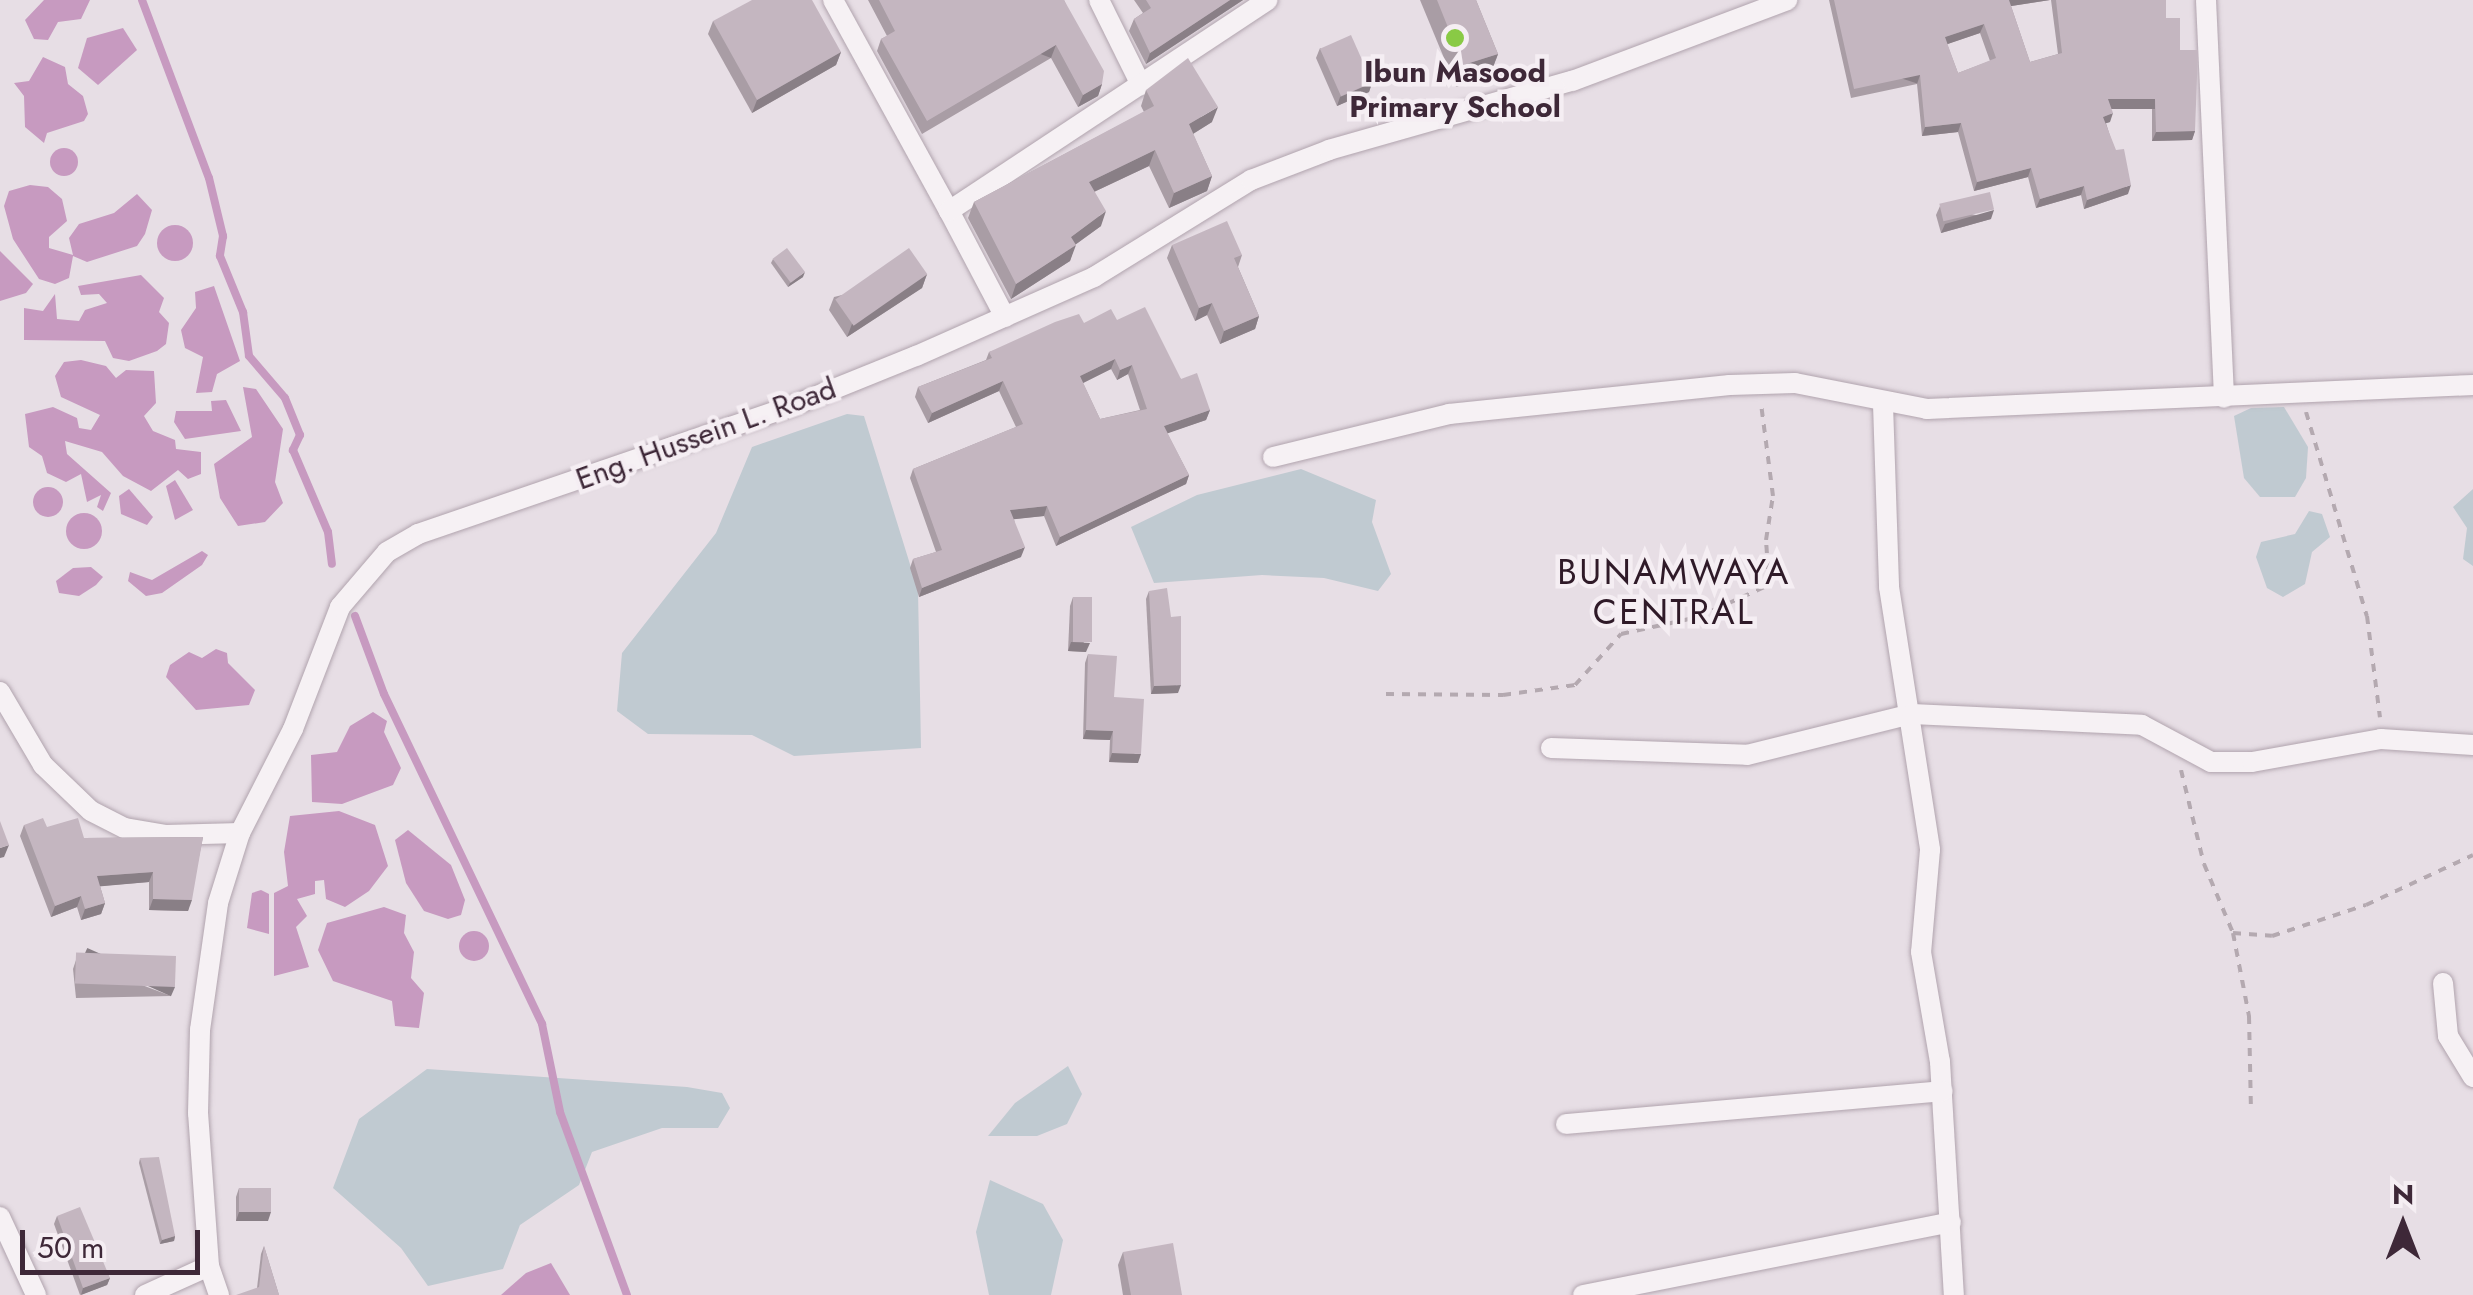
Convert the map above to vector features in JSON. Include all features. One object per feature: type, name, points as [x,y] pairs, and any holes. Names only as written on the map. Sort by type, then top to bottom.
[{"type":"street","points":[[833,0],[1004,317]]},
{"type":"street","points":[[1099,0],[1142,85]]},
{"type":"street","points":[[949,211],[1268,0]]},
{"type":"street","name":"Eng. Hussein L. Road","points":[[218,1295],[208,1266],[198,1112],[200,1030],[218,904],[240,834],[294,728],[340,607],[388,552],[418,534],[792,406],[1004,317],[1094,276],[1251,180],[1329,150],[1572,80],[1787,0]]},
{"type":"street","points":[[2206,0],[2224,398]]},
{"type":"street","points":[[1273,456],[1449,414],[1760,384],[1837,389],[1884,404],[1981,408],[2473,385]]},
{"type":"street","points":[[1884,404],[1890,588],[1930,850],[1920,952],[1942,1091],[1954,1295]]},
{"type":"street","points":[[0,692],[43,766],[91,811],[125,828],[166,836],[240,834]]},
{"type":"street","points":[[1551,748],[1746,755],[1912,714],[2103,719],[2142,725],[2211,762],[2252,762],[2381,739],[2473,745]]},
{"type":"street","points":[[2443,983],[2448,1036],[2473,1078]]},
{"type":"street","points":[[1566,1124],[1942,1091]]},
{"type":"street","points":[[0,1218],[36,1295]]},
{"type":"street","points":[[1582,1295],[1951,1222]]},
{"type":"street","points":[[145,1295],[208,1266]]},
{"type":"path","points":[[1386,694],[1503,695],[1575,685],[1621,634],[1698,617],[1769,584],[1766,540],[1772,496],[1760,384]]},
{"type":"path","points":[[2301,393],[2374,645],[2381,739]]},
{"type":"path","points":[[2176,746],[2204,864],[2233,933],[2249,1016],[2251,1108]]},
{"type":"path","points":[[2233,933],[2272,936],[2366,906],[2473,856]]},
{"type":"shaded area","points":[[44,0],[90,0],[81,19],[58,22],[48,40],[34,39],[25,20]]},
{"type":"shaded area","points":[[123,28],[137,50],[98,85],[78,68],[87,38]]},
{"type":"shaded area","points":[[43,57],[65,67],[68,84],[83,96],[88,114],[84,121],[47,133],[44,143],[25,127],[24,96],[14,83],[29,81]]},
{"type":"shaded area","points":[[64,148],[74,152],[78,162],[74,172],[64,176],[54,172],[50,162],[54,152]]},
{"type":"shaded area","points":[[30,185],[48,187],[62,199],[67,221],[49,237],[49,248],[73,255],[69,238],[79,224],[114,213],[137,194],[152,210],[145,234],[137,246],[87,262],[73,256],[69,278],[55,284],[39,279],[13,239],[4,206],[9,191]]},
{"type":"shaded area","points":[[175,225],[188,230],[193,243],[188,256],[175,261],[162,256],[157,243],[162,230]]},
{"type":"shaded area","points":[[0,251],[33,284],[26,293],[0,301]]},
{"type":"shaded area","points":[[141,275],[164,298],[159,312],[169,323],[166,344],[157,351],[129,361],[113,358],[105,341],[24,340],[24,308],[43,311],[55,294],[57,319],[79,321],[85,310],[107,303],[99,294],[81,295],[78,286]]},
{"type":"shaded area","points":[[214,286],[240,361],[217,374],[212,392],[196,393],[203,357],[185,348],[181,330],[196,308],[195,292]]},
{"type":"shaded area","points":[[81,360],[106,366],[116,378],[126,370],[154,371],[156,403],[144,416],[153,431],[175,440],[176,449],[201,452],[201,474],[188,479],[178,470],[151,491],[123,476],[102,452],[65,441],[67,454],[111,493],[103,511],[97,507],[101,495],[87,502],[81,474],[66,482],[47,473],[42,456],[29,447],[25,414],[53,407],[77,418],[79,428],[91,430],[100,415],[61,397],[55,376],[64,362]]},
{"type":"shaded area","points":[[243,387],[256,389],[283,429],[275,482],[283,503],[265,522],[238,526],[220,498],[214,464],[252,437]]},
{"type":"shaded area","points":[[226,400],[241,431],[185,439],[174,422],[176,411],[212,411],[211,401]]},
{"type":"shaded area","points":[[2284,407],[2308,447],[2306,478],[2295,497],[2260,497],[2244,478],[2234,416],[2251,408]]},
{"type":"shaded area","points":[[847,414],[864,416],[918,590],[921,748],[794,756],[752,735],[648,734],[617,711],[622,653],[716,533],[752,447]]},
{"type":"shaded area","points":[[1301,469],[1376,500],[1372,522],[1391,574],[1378,591],[1324,578],[1262,575],[1154,583],[1131,527],[1197,495]]},
{"type":"shaded area","points":[[175,480],[193,510],[175,520],[166,486]]},
{"type":"shaded area","points":[[48,487],[59,491],[63,502],[59,513],[48,517],[37,513],[33,502],[37,491]]},
{"type":"shaded area","points":[[129,489],[153,517],[147,525],[121,514],[119,496]]},
{"type":"shaded area","points":[[2473,489],[2473,566],[2463,559],[2467,528],[2453,507]]},
{"type":"shaded area","points":[[2309,511],[2322,514],[2330,537],[2312,552],[2305,584],[2283,597],[2267,588],[2256,557],[2261,542],[2295,534]]},
{"type":"shaded area","points":[[84,513],[97,518],[102,531],[97,544],[84,549],[71,544],[66,531],[71,518]]},
{"type":"shaded area","points":[[202,551],[208,555],[202,565],[162,593],[146,596],[128,581],[130,572],[152,580]]},
{"type":"shaded area","points":[[91,567],[103,577],[96,585],[79,596],[59,593],[56,581],[73,568]]},
{"type":"shaded area","points":[[216,649],[227,653],[228,663],[255,690],[249,705],[196,710],[166,677],[170,665],[189,652],[202,658]]},
{"type":"shaded area","points":[[373,712],[387,721],[384,732],[401,768],[393,785],[342,804],[312,802],[311,755],[337,752],[350,726]]},
{"type":"shaded area","points":[[339,811],[375,825],[388,866],[369,891],[345,907],[326,899],[324,880],[315,881],[315,894],[297,899],[307,916],[296,927],[309,967],[274,976],[274,893],[288,886],[284,852],[290,816]]},
{"type":"shaded area","points":[[408,830],[451,865],[465,900],[461,915],[448,919],[424,911],[406,883],[395,840]]},
{"type":"shaded area","points":[[261,890],[269,894],[269,934],[247,928],[252,893]]},
{"type":"shaded area","points":[[384,907],[406,915],[404,933],[414,952],[411,978],[424,993],[419,1028],[395,1026],[392,1001],[333,981],[318,950],[327,923]]},
{"type":"shaded area","points":[[474,931],[488,940],[489,946],[480,960],[474,961],[460,952],[459,946],[468,932]]},
{"type":"shaded area","points":[[1068,1066],[1082,1094],[1067,1124],[1037,1136],[988,1136],[1015,1103]]},
{"type":"shaded area","points":[[427,1069],[687,1087],[722,1093],[730,1108],[718,1128],[662,1128],[592,1152],[579,1185],[520,1225],[503,1269],[428,1286],[401,1248],[333,1188],[359,1119]]},
{"type":"shaded area","points":[[990,1180],[1043,1204],[1063,1240],[1051,1295],[989,1295],[976,1232]]},
{"type":"shaded area","points":[[551,1263],[570,1295],[501,1295],[526,1273]]},
{"type":"building","points":[[752,0],[812,0],[841,52],[757,100],[713,21]]},
{"type":"building","points":[[879,0],[1064,0],[1104,71],[1102,84],[1083,95],[1056,45],[927,121],[881,39],[895,31]]},
{"type":"building","points":[[1146,0],[1230,0],[1150,53],[1134,19],[1151,8]]},
{"type":"building","points":[[1437,0],[1476,0],[1498,54],[1463,65]]},
{"type":"building","points":[[1834,0],[2009,0],[2030,62],[2062,53],[2056,0],[2166,0],[2166,18],[2180,18],[2180,50],[2198,50],[2195,131],[2156,132],[2155,99],[2108,99],[2113,113],[2103,117],[2116,150],[2124,149],[2131,185],[2087,200],[2084,186],[2040,199],[2031,168],[1977,182],[1961,123],[1925,127],[1920,75],[1854,89]],"holes":[[[1984,24],[1996,58],[1958,73],[1945,37]]]},
{"type":"building","points":[[1351,35],[1372,83],[1341,96],[1320,49]]},
{"type":"building","points":[[1188,58],[1218,107],[1189,124],[1212,176],[1174,193],[1155,150],[1089,182],[1106,211],[1071,237],[1076,245],[1016,284],[974,202],[1154,106],[1146,90]]},
{"type":"building","points":[[1990,192],[1994,210],[1943,221],[1939,204]]},
{"type":"building","points":[[1227,221],[1242,255],[1234,258],[1259,316],[1224,331],[1212,303],[1199,308],[1172,245]]},
{"type":"building","points":[[787,248],[805,272],[791,283],[773,259]]},
{"type":"building","points":[[909,248],[927,274],[854,326],[835,300]]},
{"type":"building","points":[[1145,307],[1181,379],[1197,373],[1210,410],[1164,426],[1189,475],[1060,537],[1047,506],[1010,510],[1025,547],[922,588],[913,559],[942,550],[913,469],[1023,424],[1003,381],[932,413],[918,387],[992,358],[989,352],[1055,322],[1079,314],[1084,323],[1111,309],[1117,320]],"holes":[[[1115,359],[1120,370],[1132,365],[1147,409],[1100,419],[1080,376]]]},
{"type":"building","points":[[1167,588],[1171,617],[1181,616],[1181,685],[1154,686],[1149,591]]},
{"type":"building","points":[[1073,597],[1092,597],[1092,642],[1073,642]]},
{"type":"building","points":[[1088,654],[1117,656],[1114,697],[1144,699],[1141,754],[1112,753],[1113,731],[1086,730]]},
{"type":"building","points":[[43,818],[47,827],[78,818],[84,838],[203,837],[192,900],[153,899],[153,872],[97,876],[105,903],[85,909],[81,896],[55,906],[24,825]]},
{"type":"building","points":[[0,821],[9,845],[0,848]]},
{"type":"building","points":[[76,953],[176,956],[175,987],[75,983]]},
{"type":"building","points":[[159,1157],[175,1236],[162,1240],[140,1158]]},
{"type":"building","points":[[239,1188],[271,1188],[271,1212],[239,1212]]},
{"type":"building","points":[[80,1207],[110,1278],[83,1288],[57,1216]]},
{"type":"building","points":[[1173,1243],[1182,1295],[1131,1295],[1123,1252]]},
{"type":"building","points":[[264,1246],[279,1295],[236,1295],[259,1287]]},
{"type":"waterway","points":[[142,0],[209,178],[223,236],[220,256],[243,312],[249,356],[285,398],[300,435],[293,450],[328,532],[332,564]]},
{"type":"waterway","points":[[355,616],[384,694],[542,1024],[560,1112],[627,1295]]},
{"type":"place","name":"Ibun Masood Primary School","points":[[1455,38]]},
{"type":"district","name":"BUNAMWAYA CENTRAL","points":[[1674,592]]}]
